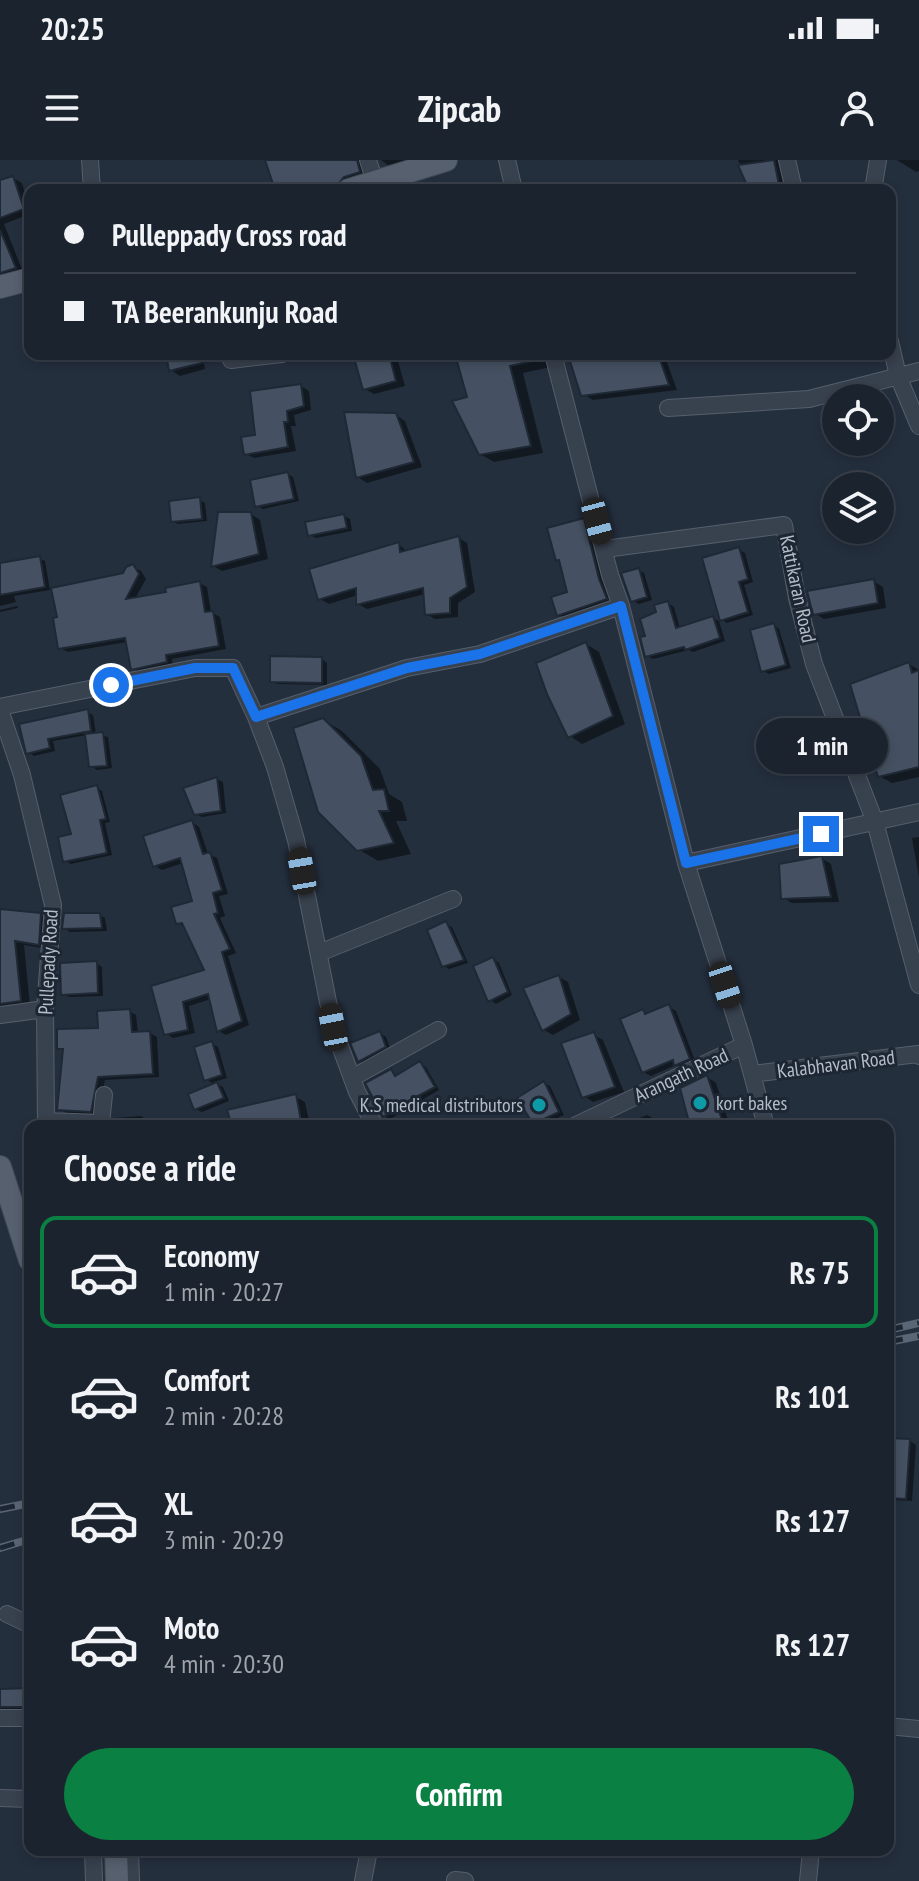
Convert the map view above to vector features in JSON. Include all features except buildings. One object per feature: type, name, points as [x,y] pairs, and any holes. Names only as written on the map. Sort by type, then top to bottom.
[{"type":"main road","points":[[368,184],[446,160]]},
{"type":"main road","points":[[0,287],[24,281]]},
{"type":"main road","points":[[0,1167],[24,1241]]},
{"type":"main road","points":[[116,1856],[117,1881]]},
{"type":"street","points":[[90,160],[92,184]]},
{"type":"street","points":[[368,160],[375,182]]},
{"type":"street","points":[[507,160],[513,184]]},
{"type":"street","points":[[787,160],[793,184]]},
{"type":"street","points":[[874,184],[878,160]]},
{"type":"street","points":[[555,360],[686,863],[764,1120]]},
{"type":"street","points":[[894,360],[919,426]]},
{"type":"street","points":[[668,408],[809,399],[919,371]]},
{"type":"street","name":"Kattikaran Road","points":[[605,549],[784,525],[797,598],[814,664],[875,822]]},
{"type":"street","points":[[256,717],[407,668],[480,654],[621,606]]},
{"type":"street","points":[[0,708],[195,668],[233,668],[275,767],[296,840],[333,1027],[372,1120]]},
{"type":"street","name":"Pullepady Road","points":[[0,708],[22,775],[53,905],[45,1009],[46,1120]]},
{"type":"street","points":[[686,863],[919,812]]},
{"type":"street","points":[[875,822],[919,985]]},
{"type":"street","points":[[319,953],[453,899]]},
{"type":"street","points":[[0,1015],[45,1009]]},
{"type":"street","points":[[352,1078],[438,1030]]},
{"type":"street","name":"Arangath Road","points":[[587,1120],[744,1045]]},
{"type":"street","name":"Kalabhavan Road","points":[[752,1074],[919,1054]]},
{"type":"street","points":[[101,1120],[104,1095]]},
{"type":"street","points":[[7,1614],[24,1622]]},
{"type":"street","points":[[0,1718],[24,1718]]},
{"type":"street","points":[[894,1727],[919,1729]]},
{"type":"street","points":[[0,1798],[24,1799]]},
{"type":"street","points":[[93,1856],[94,1881]]},
{"type":"street","points":[[130,1856],[131,1881]]},
{"type":"street","points":[[363,1881],[368,1856]]},
{"type":"street","points":[[808,1881],[810,1856]]},
{"type":"street","points":[[455,1880],[465,1881]]},
{"type":"railway","points":[[894,1329],[919,1323]]},
{"type":"railway","points":[[894,1341],[919,1336]]},
{"type":"railway","points":[[0,1509],[24,1504]]},
{"type":"railway","points":[[0,1548],[24,1541]]},
{"type":"place","name":"kort bakes","points":[[700,1103]]},
{"type":"place","name":"K.S medical distributors","points":[[539,1105]]},
{"type":"route","points":[[111,685],[195,668],[233,668],[256,717],[407,668],[480,654],[621,606],[686,863],[821,834]]}]
